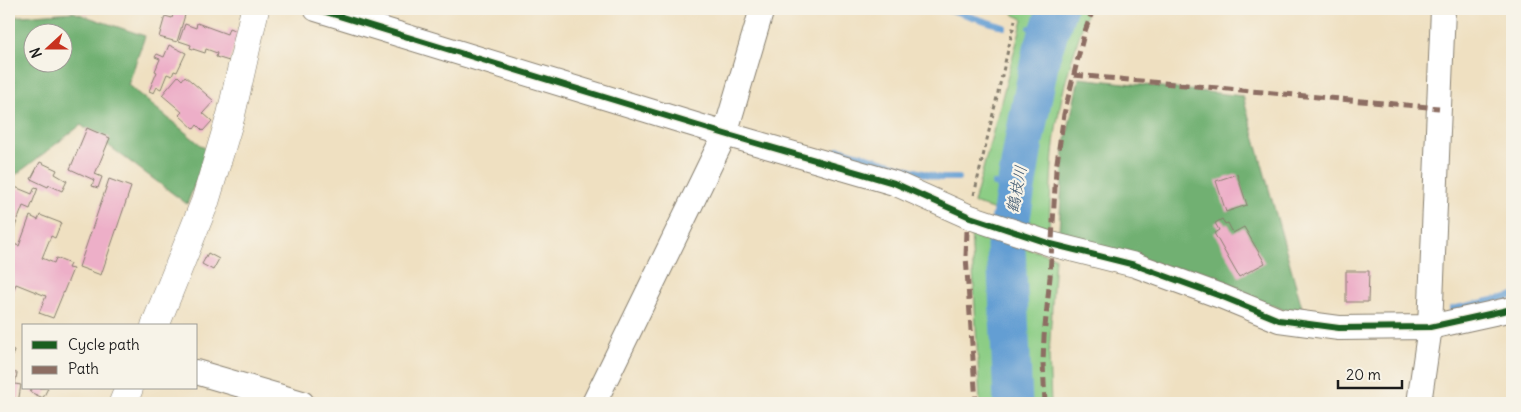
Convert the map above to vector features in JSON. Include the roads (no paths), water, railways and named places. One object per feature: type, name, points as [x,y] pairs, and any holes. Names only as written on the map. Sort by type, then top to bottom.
[{"type":"main road","points":[[156,324],[205,202],[231,115],[255,9]]},
{"type":"main road","points":[[123,403],[128,390]]},
{"type":"street","points":[[316,9],[894,184],[971,209],[1051,244],[1135,265],[1223,297],[1278,320],[1339,328],[1430,327],[1512,309]]},
{"type":"street","points":[[594,403],[724,134],[762,9]]},
{"type":"street","points":[[1419,403],[1430,327],[1443,9]]},
{"type":"street","points":[[198,373],[302,403]]},
{"type":"waterway","points":[[947,9],[1004,27]]},
{"type":"waterway","name":"鶴枝川","points":[[1013,403],[1006,247],[1041,55],[1057,9]]},
{"type":"waterway","points":[[1030,28],[1049,34]]},
{"type":"waterway","points":[[839,149],[940,178],[958,178]]},
{"type":"waterway","points":[[994,184],[1016,184]]},
{"type":"waterway","points":[[1452,309],[1512,296]]}]
